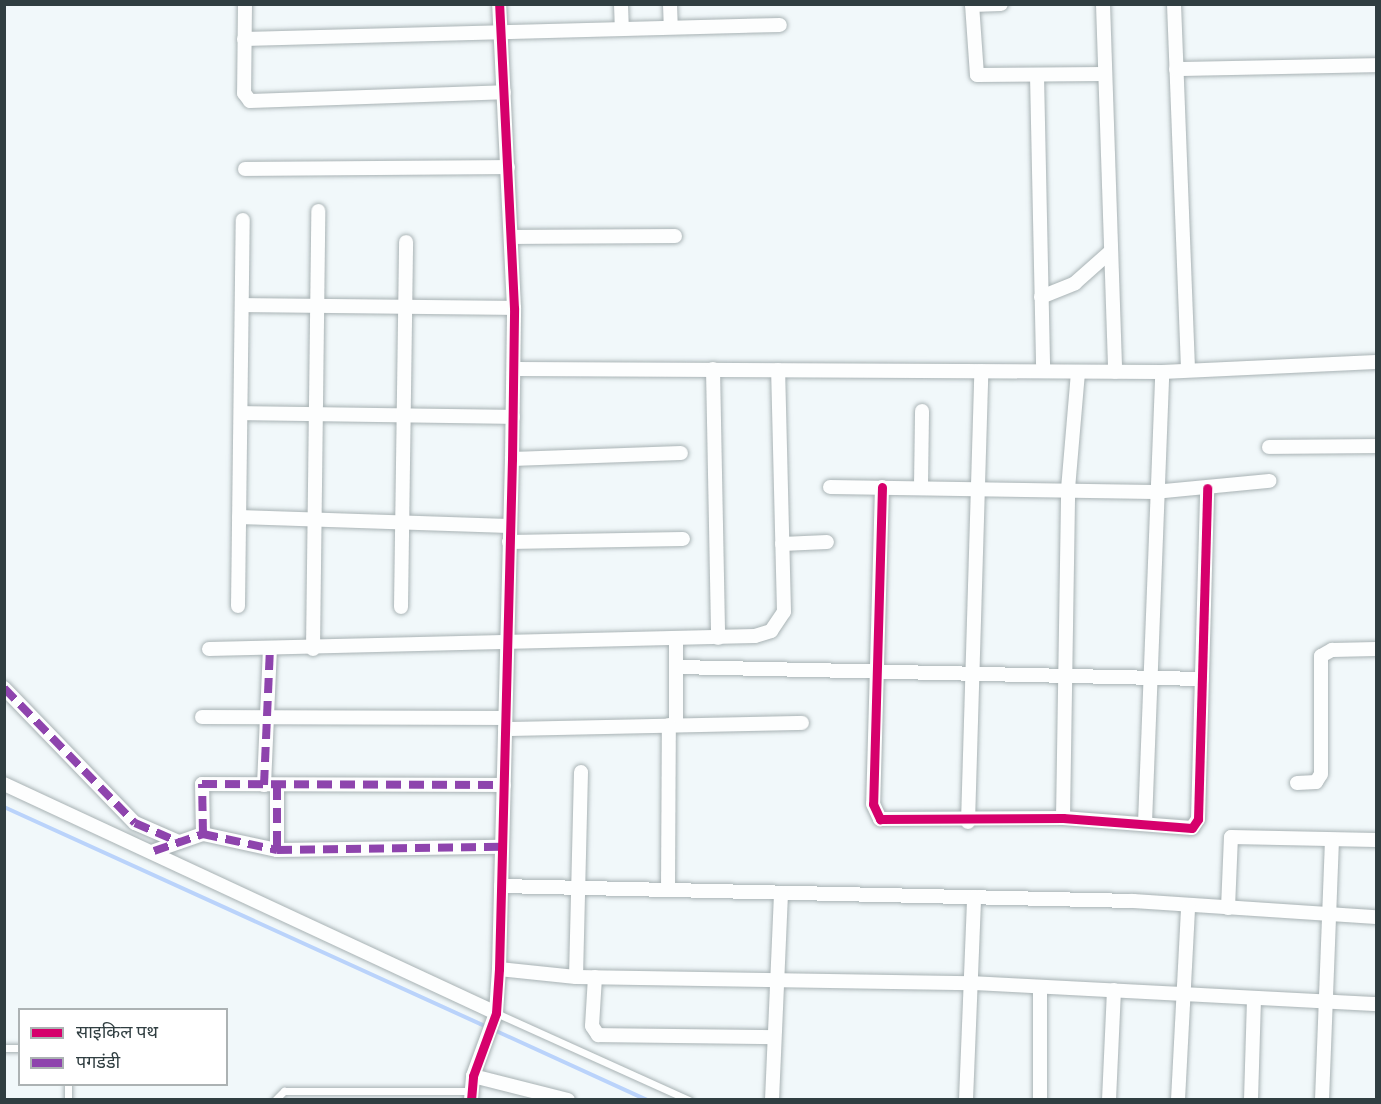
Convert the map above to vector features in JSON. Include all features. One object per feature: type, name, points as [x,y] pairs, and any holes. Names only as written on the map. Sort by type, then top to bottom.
[{"type":"street","points":[[245,4],[244,93],[250,101],[504,92]]},
{"type":"street","points":[[471,1095],[473,1076],[496,1015],[504,785],[514,308],[499,4]]},
{"type":"street","points":[[621,4],[622,27]]},
{"type":"street","points":[[670,4],[671,27]]},
{"type":"street","points":[[1000,4],[972,5],[974,74],[1105,74]]},
{"type":"street","points":[[1103,4],[1115,372]]},
{"type":"street","points":[[1174,4],[1188,370]]},
{"type":"street","points":[[244,39],[500,30],[780,25]]},
{"type":"street","points":[[1176,69],[1377,65]]},
{"type":"street","points":[[1037,75],[1043,372]]},
{"type":"street","points":[[245,169],[508,167]]},
{"type":"street","points":[[313,649],[318,211]]},
{"type":"street","points":[[238,606],[243,220]]},
{"type":"street","points":[[511,237],[675,236]]},
{"type":"street","points":[[401,607],[406,242]]},
{"type":"street","points":[[1041,297],[1075,283],[1111,251]]},
{"type":"street","points":[[243,305],[514,308]]},
{"type":"street","points":[[514,369],[1162,372],[1377,362]]},
{"type":"street","points":[[713,369],[718,638]]},
{"type":"street","points":[[209,649],[313,649],[718,638],[763,634],[782,620],[778,370]]},
{"type":"street","points":[[968,822],[981,370]]},
{"type":"street","points":[[1063,818],[1068,489],[1078,372]]},
{"type":"street","points":[[1145,823],[1153,677],[1154,492],[1162,372]]},
{"type":"street","points":[[921,486],[922,411]]},
{"type":"street","points":[[241,413],[404,413],[513,417]]},
{"type":"street","points":[[1269,447],[1377,446]]},
{"type":"street","points":[[512,459],[681,453]]},
{"type":"street","points":[[830,487],[921,486],[1154,492],[1269,481]]},
{"type":"street","points":[[882,486],[875,813],[888,821],[968,822],[1063,818],[1192,828],[1197,824],[1208,488]]},
{"type":"street","points":[[239,517],[509,526]]},
{"type":"street","points":[[509,542],[683,539]]},
{"type":"street","points":[[782,544],[827,542]]},
{"type":"street","points":[[668,890],[672,724],[677,667],[676,638]]},
{"type":"street","points":[[270,649],[267,717],[270,784],[277,850]]},
{"type":"street","points":[[1297,783],[1316,782],[1321,774],[1321,656],[1332,650],[1377,649]]},
{"type":"street","points":[[677,667],[878,672],[972,671],[1202,679]]},
{"type":"street","points":[[4,688],[135,823],[179,842]]},
{"type":"street","points":[[202,717],[505,723],[802,723]]},
{"type":"street","points":[[576,977],[581,772]]},
{"type":"street","points":[[4,784],[154,851],[496,1015]]},
{"type":"street","points":[[203,834],[202,784],[504,785]]},
{"type":"street","points":[[154,851],[203,834],[277,850],[502,847]]},
{"type":"street","points":[[1228,908],[1231,837],[1332,841],[1377,840]]},
{"type":"street","points":[[1322,1100],[1332,841]]},
{"type":"street","points":[[501,886],[579,890],[974,897],[1377,917]]},
{"type":"street","points":[[772,1100],[781,893]]},
{"type":"street","points":[[966,1100],[974,897]]},
{"type":"street","points":[[1178,1100],[1188,906]]},
{"type":"street","points":[[499,969],[576,977],[972,983],[1377,1004]]},
{"type":"street","points":[[595,977],[592,1026],[598,1035],[774,1036]]},
{"type":"street","points":[[1040,987],[1040,1100]]},
{"type":"street","points":[[1109,1100],[1114,990]]},
{"type":"street","points":[[1251,1100],[1254,999]]},
{"type":"street","points":[[473,1076],[568,1100]]},
{"type":"lane","points":[[496,1015],[689,1100]]},
{"type":"lane","points":[[275,1100],[284,1091],[471,1095]]},
{"type":"waterway","points":[[4,807],[487,1027]]},
{"type":"waterway","points":[[494,1030],[647,1100]]},
{"type":"marked path","points":[[264,785],[270,649]]},
{"type":"marked path","points":[[4,688],[135,823],[179,842]]},
{"type":"marked path","points":[[203,834],[202,784],[504,785]]},
{"type":"marked path","points":[[277,785],[277,850]]},
{"type":"marked path","points":[[154,851],[203,834],[277,850],[502,847]]},
{"type":"cycle path","points":[[471,1100],[473,1076],[496,1013],[499,969],[514,308],[499,4]]},
{"type":"cycle path","points":[[882,487],[873,804],[880,819],[1063,818],[1192,828],[1198,819],[1207,488]]}]
